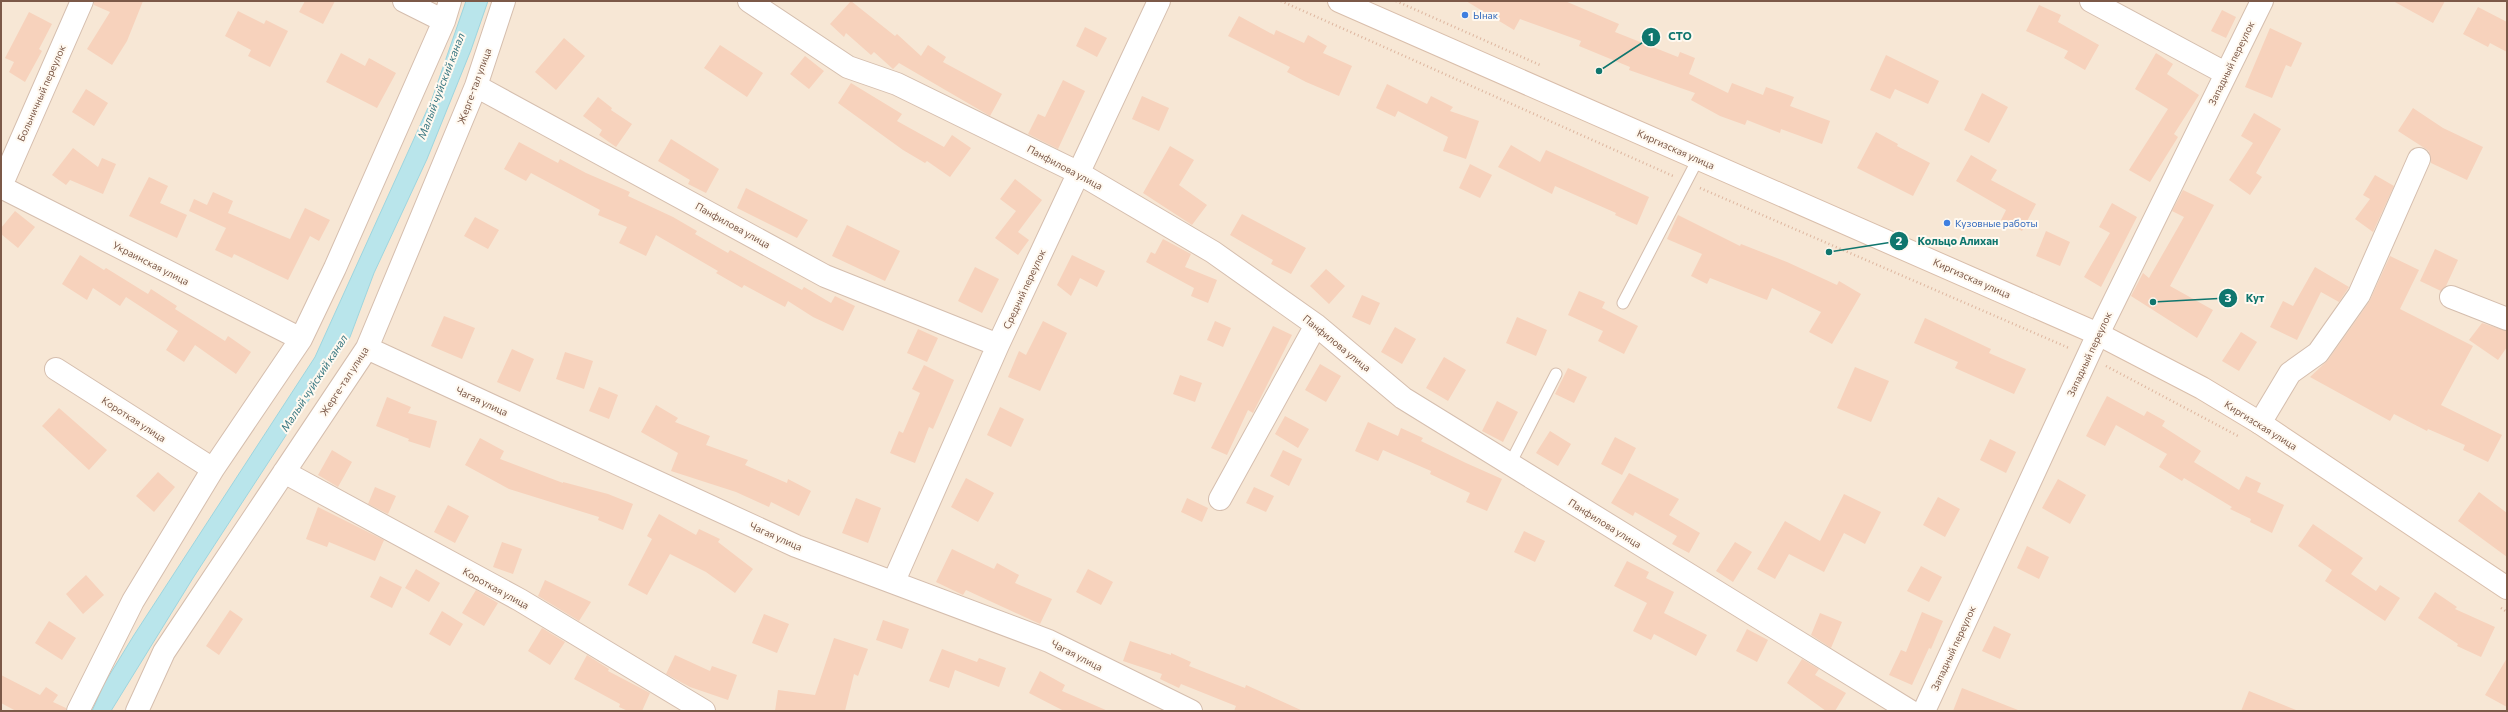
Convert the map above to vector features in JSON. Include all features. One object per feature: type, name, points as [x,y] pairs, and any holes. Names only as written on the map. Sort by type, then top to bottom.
[{"type":"street","name":"Больничный переулок","points":[[1,186],[82,1]]},
{"type":"street","points":[[78,711],[133,601],[213,470],[301,339],[335,268],[447,11],[404,1]]},
{"type":"street","name":"Жерге-тал улица","points":[[137,711],[164,652],[367,348],[476,86],[504,1]]},
{"type":"street","name":"Панфилова улица","points":[[749,1],[848,67],[897,84],[1078,172],[1213,252],[1316,325],[1403,398],[1910,711]]},
{"type":"street","name":"Средний переулок","points":[[894,581],[998,344],[1159,1]]},
{"type":"street","name":"Киргизская улица","points":[[1339,1],[2098,334],[2202,388],[2260,423],[2500,596]]},
{"type":"street","points":[[2091,1],[2225,73]]},
{"type":"street","name":"Западный переулок","points":[[1924,711],[2098,334],[2225,73],[2262,1]]},
{"type":"street","name":"Панфилова улица","points":[[476,86],[825,276],[998,344]]},
{"type":"street","points":[[2260,423],[2290,373],[2318,353],[2359,295],[2419,160]]},
{"type":"street","name":"Украинская улица","points":[[1,186],[301,339]]},
{"type":"street","points":[[2451,297],[2507,319]]},
{"type":"street","points":[[1220,499],[1316,325]]},
{"type":"street","name":"Чагая улица","points":[[367,348],[796,546],[894,581],[1049,641],[1191,711]]},
{"type":"street","name":"Короткая улица","points":[[56,369],[213,470]]},
{"type":"street","name":"Короткая улица","points":[[284,472],[520,600],[704,711]]},
{"type":"lane","points":[[1623,303],[1698,159]]},
{"type":"lane","points":[[1510,464],[1556,374]]},
{"type":"path","points":[[1281,1],[1686,182],[2088,356],[2245,440]]},
{"type":"path","points":[[2500,596],[2507,612]]},
{"type":"shaded area","points":[[1,1],[2507,1],[2507,711],[1,711]]},
{"type":"water","name":"Малый чуйский канал","points":[[466,1],[488,1],[471,50],[427,159],[374,273],[350,337],[193,578],[111,711],[92,711],[104,684],[134,635],[315,357],[432,99]]},
{"type":"building","points":[[94,1],[143,1],[127,41],[112,65],[87,49],[110,12],[94,5]]},
{"type":"building","points":[[305,1],[335,1],[323,24],[299,12]]},
{"type":"building","points":[[851,1],[895,36],[897,34],[921,56],[928,45],[946,57],[943,62],[1002,94],[990,116],[899,63],[893,69],[874,52],[871,55],[846,33],[844,37],[830,24]]},
{"type":"building","points":[[1466,1],[1565,1],[1619,24],[1615,32],[1678,57],[1680,52],[1695,58],[1689,74],[1728,93],[1732,83],[1763,95],[1766,87],[1794,97],[1790,106],[1830,121],[1822,144],[1781,129],[1780,133],[1747,120],[1745,125],[1720,116],[1691,100],[1695,93],[1629,70],[1630,67],[1579,46],[1581,41],[1520,19],[1514,30]]},
{"type":"building","points":[[2393,1],[2445,1],[2433,23]]},
{"type":"building","points":[[2039,5],[2061,15],[2058,22],[2099,45],[2085,70],[2064,58],[2068,51],[2026,31]]},
{"type":"building","points":[[2478,7],[2507,22],[2507,52],[2490,43],[2488,47],[2463,34]]},
{"type":"building","points":[[2222,10],[2236,17],[2226,38],[2211,31]]},
{"type":"building","points":[[238,11],[264,24],[266,20],[288,31],[270,67],[248,56],[251,50],[225,36]]},
{"type":"building","points":[[29,12],[52,24],[39,49],[42,51],[25,82],[9,72],[14,62],[5,58]]},
{"type":"building","points":[[1239,16],[1274,35],[1276,30],[1304,43],[1308,35],[1327,46],[1323,53],[1352,66],[1339,96],[1287,72],[1290,67],[1228,36]]},
{"type":"building","points":[[1085,27],[1107,38],[1097,57],[1076,46]]},
{"type":"building","points":[[2270,28],[2302,43],[2291,67],[2286,65],[2272,98],[2245,87]]},
{"type":"building","points":[[564,38],[585,56],[556,90],[535,72]]},
{"type":"building","points":[[720,45],[763,73],[747,97],[704,68]]},
{"type":"building","points":[[341,53],[365,66],[369,58],[396,73],[377,108],[326,82]]},
{"type":"building","points":[[2156,53],[2173,64],[2167,74],[2199,95],[2174,134],[2178,137],[2150,182],[2129,170],[2168,109],[2135,89]]},
{"type":"building","points":[[1886,55],[1939,81],[1928,104],[1895,89],[1890,99],[1870,90]]},
{"type":"building","points":[[805,56],[824,71],[809,89],[790,74]]},
{"type":"building","points":[[1063,80],[1085,91],[1058,149],[1028,134],[1038,114],[1045,117]]},
{"type":"building","points":[[851,83],[902,114],[897,121],[944,147],[952,135],[971,148],[950,177],[927,161],[925,163],[903,150],[838,103]]},
{"type":"building","points":[[1387,84],[1427,104],[1431,96],[1453,107],[1450,111],[1479,121],[1466,159],[1443,151],[1448,137],[1398,111],[1395,117],[1376,108]]},
{"type":"building","points":[[86,89],[108,103],[94,126],[72,112]]},
{"type":"building","points":[[1982,93],[2008,107],[1989,143],[1964,130]]},
{"type":"building","points":[[1142,96],[1169,108],[1159,131],[1132,119]]},
{"type":"building","points":[[598,97],[612,108],[611,110],[632,124],[616,147],[599,135],[602,130],[583,116]]},
{"type":"building","points":[[2413,108],[2443,128],[2483,147],[2467,180],[2431,163],[2429,151],[2398,131]]},
{"type":"building","points":[[2254,113],[2281,129],[2256,173],[2262,177],[2250,195],[2229,180],[2253,143],[2241,136]]},
{"type":"building","points":[[1876,132],[1898,144],[1897,146],[1930,163],[1913,196],[1857,168]]},
{"type":"building","points":[[671,139],[719,169],[706,193],[688,184],[690,180],[658,161]]},
{"type":"building","points":[[519,142],[558,163],[560,159],[586,173],[630,192],[628,196],[673,217],[697,231],[695,234],[728,253],[730,250],[802,290],[804,287],[831,303],[835,296],[855,306],[843,331],[813,317],[788,301],[785,307],[744,285],[742,288],[716,273],[718,271],[656,235],[646,256],[619,243],[627,227],[598,215],[600,210],[531,173],[526,181],[504,169]]},
{"type":"building","points":[[1511,145],[1540,162],[1546,150],[1649,197],[1637,225],[1615,215],[1616,213],[1555,186],[1552,194],[1498,167]]},
{"type":"building","points":[[1170,146],[1194,160],[1179,185],[1207,205],[1192,225],[1143,193]]},
{"type":"building","points":[[73,148],[98,167],[102,158],[116,164],[103,194],[70,180],[66,185],[52,175]]},
{"type":"building","points":[[1971,155],[1997,170],[1991,180],[2036,204],[2022,231],[2001,220],[2006,210],[1956,181]]},
{"type":"building","points":[[1470,164],[1492,175],[1480,198],[1459,188]]},
{"type":"building","points":[[2375,175],[2394,186],[2373,232],[2355,219],[2370,199],[2363,195]]},
{"type":"building","points":[[149,177],[168,186],[160,203],[187,215],[177,238],[129,216]]},
{"type":"building","points":[[1015,179],[1042,200],[1018,232],[1029,240],[1018,255],[995,238],[1016,211],[1000,199]]},
{"type":"building","points":[[746,188],[808,220],[797,238],[737,208]]},
{"type":"building","points":[[2183,190],[2214,205],[2170,286],[2213,310],[2197,338],[2131,296],[2143,273],[2149,278],[2184,217],[2172,211]]},
{"type":"building","points":[[213,192],[233,201],[228,213],[290,239],[305,208],[330,220],[319,241],[310,236],[288,280],[234,254],[232,258],[215,250],[226,228],[189,211],[194,199],[207,205]]},
{"type":"building","points":[[2112,203],[2137,217],[2101,287],[2084,277],[2110,233],[2099,227]]},
{"type":"building","points":[[15,211],[35,227],[18,248],[1,234],[1,228]]},
{"type":"building","points":[[1242,214],[1306,248],[1291,274],[1271,264],[1273,260],[1230,235]]},
{"type":"building","points":[[1678,215],[1740,246],[1741,244],[1787,262],[1837,285],[1839,281],[1861,294],[1832,344],[1809,332],[1821,312],[1772,288],[1767,300],[1710,278],[1707,284],[1691,276],[1702,254],[1667,239]]},
{"type":"building","points":[[475,217],[499,230],[488,249],[464,236]]},
{"type":"building","points":[[847,225],[900,251],[885,281],[832,256]]},
{"type":"building","points":[[2046,231],[2070,242],[2060,266],[2036,256]]},
{"type":"building","points":[[1163,239],[1191,254],[1185,267],[1217,280],[1208,303],[1191,296],[1194,288],[1146,262],[1151,252],[1155,254]]},
{"type":"building","points":[[2435,249],[2458,260],[2446,286],[2441,291],[2420,281]]},
{"type":"building","points":[[80,255],[104,270],[106,268],[148,294],[151,289],[177,306],[175,309],[225,341],[228,336],[251,352],[236,374],[195,345],[184,362],[166,350],[178,331],[126,297],[120,306],[93,288],[87,300],[62,284]]},
{"type":"building","points":[[1072,255],[1105,271],[1097,287],[1080,278],[1071,296],[1057,285]]},
{"type":"building","points":[[2390,256],[2419,270],[2400,309],[2473,346],[2441,405],[2502,435],[2488,462],[2463,450],[2465,445],[2428,429],[2427,431],[2394,414],[2390,421],[2310,377],[2328,360],[2369,302]]},
{"type":"building","points":[[975,267],[999,279],[982,313],[958,301]]},
{"type":"building","points":[[2315,267],[2349,287],[2339,302],[2321,292],[2297,340],[2270,327],[2283,301],[2293,306]]},
{"type":"building","points":[[1326,269],[1345,286],[1329,304],[1310,286]]},
{"type":"building","points":[[1579,291],[1605,302],[1602,308],[1638,326],[1624,354],[1598,341],[1603,331],[1568,315]]},
{"type":"building","points":[[1362,295],[1380,303],[1370,325],[1352,317]]},
{"type":"building","points":[[444,316],[475,328],[462,359],[431,346]]},
{"type":"building","points":[[1517,317],[1547,330],[1536,356],[1506,343]]},
{"type":"building","points":[[1925,318],[1991,349],[1989,353],[2026,369],[2014,394],[1955,368],[1958,362],[1914,343]]},
{"type":"building","points":[[1043,321],[1067,333],[1040,391],[1008,377],[1019,351],[1026,355]]},
{"type":"building","points":[[1215,321],[1231,328],[1223,347],[1207,340]]},
{"type":"building","points":[[2482,323],[2507,331],[2507,347],[2498,360],[2469,340]]},
{"type":"building","points":[[1273,326],[1292,335],[1253,413],[1248,410],[1227,455],[1211,448]]},
{"type":"building","points":[[1395,327],[1416,339],[1402,364],[1381,352]]},
{"type":"building","points":[[918,329],[938,338],[927,362],[907,353]]},
{"type":"building","points":[[2241,332],[2257,342],[2239,371],[2222,361]]},
{"type":"building","points":[[512,349],[534,359],[520,392],[497,382]]},
{"type":"building","points":[[565,352],[593,361],[584,389],[556,379]]},
{"type":"building","points":[[1444,357],[1466,370],[1448,401],[1426,388]]},
{"type":"building","points":[[1320,364],[1341,376],[1326,402],[1305,390]]},
{"type":"building","points":[[924,365],[954,380],[933,429],[929,427],[915,463],[890,453],[899,431],[903,433],[920,393],[912,389]]},
{"type":"building","points":[[1855,367],[1889,381],[1871,422],[1837,408]]},
{"type":"building","points":[[1568,368],[1587,377],[1574,403],[1555,394]]},
{"type":"building","points":[[1180,375],[1202,383],[1195,402],[1173,394]]},
{"type":"building","points":[[599,387],[618,395],[609,419],[589,411]]},
{"type":"building","points":[[2107,396],[2144,416],[2147,411],[2165,421],[2162,426],[2201,451],[2194,462],[2239,490],[2246,476],[2261,483],[2257,492],[2284,505],[2272,533],[2250,522],[2251,519],[2230,509],[2232,507],[2184,478],[2182,481],[2159,467],[2167,454],[2116,425],[2105,446],[2086,436]]},
{"type":"building","points":[[387,397],[411,407],[408,413],[437,421],[430,448],[408,441],[409,439],[376,426]]},
{"type":"building","points":[[1497,401],[1518,412],[1503,442],[1482,431]]},
{"type":"building","points":[[656,405],[678,418],[675,422],[710,436],[706,445],[748,460],[745,465],[787,483],[788,479],[811,491],[799,516],[771,502],[769,507],[736,492],[671,471],[678,453],[641,432]]},
{"type":"building","points":[[1000,407],[1024,419],[1011,447],[987,435]]},
{"type":"building","points":[[59,408],[107,450],[89,470],[42,426]]},
{"type":"building","points":[[1285,416],[1309,429],[1298,448],[1275,434]]},
{"type":"building","points":[[1368,422],[1398,436],[1401,428],[1423,438],[1421,441],[1502,479],[1487,511],[1466,502],[1470,493],[1430,474],[1431,471],[1383,450],[1378,461],[1355,451]]},
{"type":"building","points":[[1550,431],[1571,444],[1558,466],[1536,453]]},
{"type":"building","points":[[1615,437],[1636,448],[1622,475],[1601,464]]},
{"type":"building","points":[[480,438],[504,451],[500,459],[563,483],[608,494],[633,504],[623,530],[598,520],[599,517],[509,489],[465,465]]},
{"type":"building","points":[[1990,439],[2016,452],[2006,473],[1980,460]]},
{"type":"building","points":[[332,450],[352,462],[338,487],[318,475]]},
{"type":"building","points":[[1283,450],[1302,459],[1289,486],[1270,476]]},
{"type":"building","points":[[158,472],[175,487],[154,512],[136,496]]},
{"type":"building","points":[[1629,473],[1679,499],[1669,515],[1700,533],[1689,553],[1672,544],[1677,536],[1635,512],[1633,516],[1611,503]]},
{"type":"building","points":[[966,478],[994,493],[978,522],[951,507]]},
{"type":"building","points":[[2058,479],[2086,495],[2070,524],[2042,508]]},
{"type":"building","points":[[375,487],[396,496],[388,514],[368,504]]},
{"type":"building","points":[[1254,487],[1274,496],[1266,512],[1246,503]]},
{"type":"building","points":[[2479,492],[2507,513],[2507,557],[2458,521]]},
{"type":"building","points":[[1844,494],[1881,512],[1865,544],[1844,533],[1824,572],[1789,554],[1775,579],[1757,569],[1785,521],[1820,541]]},
{"type":"building","points":[[1938,497],[1960,509],[1945,537],[1923,525]]},
{"type":"building","points":[[856,498],[881,508],[868,543],[842,533]]},
{"type":"building","points":[[1187,498],[1208,508],[1202,522],[1181,512]]},
{"type":"building","points":[[448,505],[469,516],[455,543],[434,532]]},
{"type":"building","points":[[318,507],[384,540],[375,561],[329,542],[327,547],[306,539]]},
{"type":"building","points":[[659,514],[696,535],[699,529],[720,539],[718,542],[753,569],[735,593],[706,572],[670,554],[647,595],[628,585],[652,539],[647,536]]},
{"type":"building","points":[[2313,524],[2363,558],[2351,574],[2376,591],[2380,585],[2400,598],[2385,621],[2325,581],[2332,570],[2298,546]]},
{"type":"building","points":[[1524,531],[1545,541],[1535,562],[1514,552]]},
{"type":"building","points":[[502,542],[522,549],[513,574],[493,567]]},
{"type":"building","points":[[1735,542],[1752,552],[1733,582],[1716,571]]},
{"type":"building","points":[[2027,546],[2049,557],[2039,579],[2017,568]]},
{"type":"building","points":[[952,549],[994,569],[997,563],[1019,575],[1015,583],[1052,599],[1040,624],[966,590],[963,595],[936,582]]},
{"type":"building","points":[[1627,561],[1649,572],[1646,578],[1674,592],[1664,613],[1707,635],[1696,656],[1654,634],[1651,640],[1633,631],[1647,603],[1614,586]]},
{"type":"building","points":[[1921,566],[1942,577],[1929,602],[1907,591]]},
{"type":"building","points":[[416,569],[440,583],[429,602],[405,588]]},
{"type":"building","points":[[1088,569],[1113,582],[1101,605],[1076,592]]},
{"type":"building","points":[[86,575],[104,595],[83,614],[66,594]]},
{"type":"building","points":[[380,576],[402,587],[392,608],[370,597]]},
{"type":"building","points":[[545,580],[591,602],[579,621],[538,596]]},
{"type":"building","points":[[476,590],[498,603],[484,626],[462,613]]},
{"type":"building","points":[[2435,592],[2457,607],[2455,609],[2495,627],[2481,657],[2457,646],[2458,644],[2418,618]]},
{"type":"building","points":[[230,610],[243,619],[219,655],[206,646]]},
{"type":"building","points":[[442,611],[463,624],[450,646],[429,634]]},
{"type":"building","points":[[1922,612],[1943,621],[1931,649],[1929,648],[1912,685],[1889,675],[1901,650],[1906,652]]},
{"type":"building","points":[[1820,613],[1842,622],[1831,648],[1811,635]]},
{"type":"building","points":[[764,614],[789,624],[777,653],[752,643]]},
{"type":"building","points":[[883,620],[909,629],[902,649],[876,640]]},
{"type":"building","points":[[49,621],[76,638],[62,660],[35,643]]},
{"type":"building","points":[[1994,626],[2011,634],[2000,659],[1982,651]]},
{"type":"building","points":[[542,628],[565,642],[550,665],[528,651]]},
{"type":"building","points":[[1747,629],[1768,640],[1757,662],[1736,651]]},
{"type":"building","points":[[834,638],[868,649],[858,676],[854,674],[845,711],[775,711],[778,690],[815,695]]},
{"type":"building","points":[[1130,641],[1171,655],[1171,653],[1191,662],[1189,666],[1245,688],[1246,685],[1303,711],[1234,711],[1236,706],[1181,684],[1179,688],[1160,679],[1162,674],[1123,661]]},
{"type":"building","points":[[942,649],[977,662],[979,658],[1006,668],[999,687],[955,670],[949,688],[929,681]]},
{"type":"building","points":[[587,655],[609,669],[608,671],[650,693],[642,711],[628,711],[619,707],[620,704],[574,679]]},
{"type":"building","points":[[675,655],[710,671],[712,666],[737,675],[728,700],[690,687],[666,674]]},
{"type":"building","points":[[2507,658],[2507,707],[2485,695]]},
{"type":"building","points":[[1802,659],[1819,669],[1815,675],[1846,693],[1835,711],[1826,711],[1787,683]]},
{"type":"building","points":[[1040,671],[1065,685],[1062,691],[1108,711],[1064,711],[1029,693]]},
{"type":"building","points":[[1,675],[40,695],[46,687],[58,695],[53,702],[66,708],[66,711],[16,711],[1,703]]},
{"type":"building","points":[[1962,688],[2018,710],[2018,711],[1953,711]]},
{"type":"building","points":[[2249,691],[2296,710],[2296,711],[2241,711]]},
{"type":"place","name":"Ынак","points":[[1465,15]]},
{"type":"place","name":"СТО","points":[[1599,71]]},
{"type":"place","name":"Кузовные работы","points":[[1947,223]]},
{"type":"place","name":"Кольцо Алихан","points":[[1829,252]]},
{"type":"place","name":"Кут","points":[[2153,302]]}]
